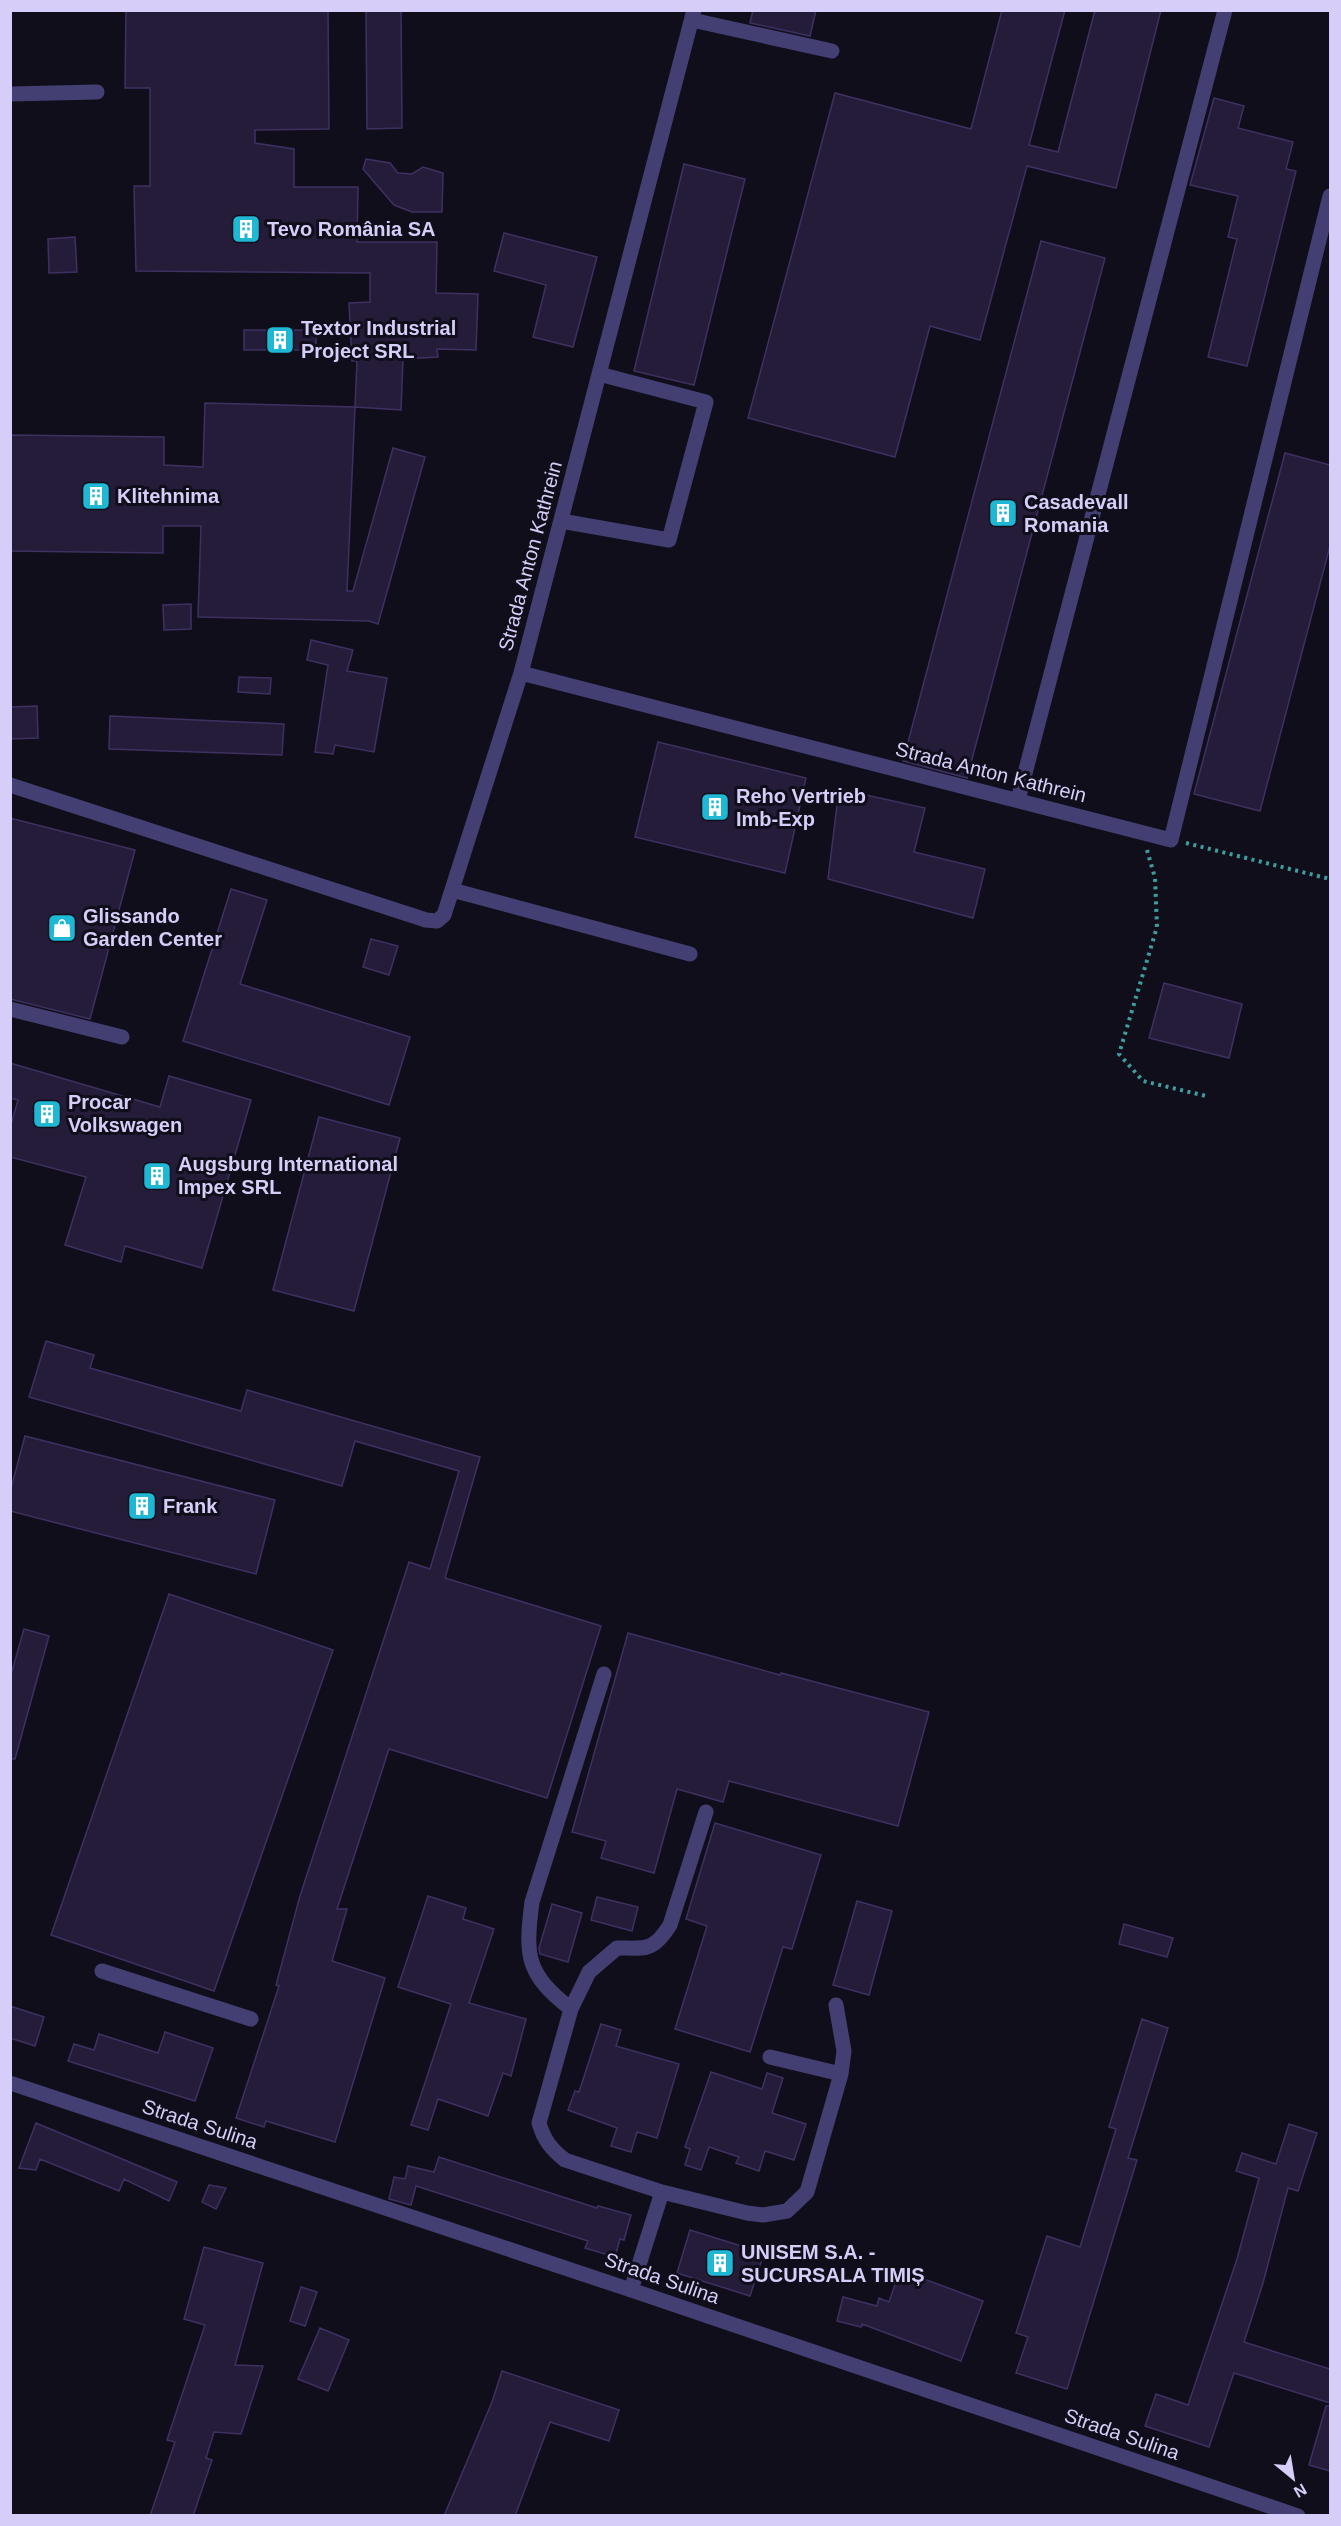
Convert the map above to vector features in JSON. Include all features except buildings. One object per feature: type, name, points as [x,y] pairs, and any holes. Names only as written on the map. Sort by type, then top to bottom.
[{"type":"street","points":[[1018,800],[1225,10]]},
{"type":"street","points":[[693,15],[832,51]]},
{"type":"street","name":"Strada Anton Kathrein","points":[[693,15],[521,673],[1171,840]]},
{"type":"street","points":[[10,94],[97,92]]},
{"type":"street","points":[[1171,840],[1330,196]]},
{"type":"street","points":[[561,521],[669,540],[706,402],[599,374]]},
{"type":"street","points":[[10,785],[426,920],[437,921],[444,915],[521,673]]},
{"type":"street","points":[[452,890],[690,954]]},
{"type":"street","points":[[10,1009],[122,1037]]},
{"type":"street","points":[[571,2009],[546,1990],[534,1970],[528,1952],[528,1928],[532,1902],[604,1674]]},
{"type":"street","points":[[706,1812],[670,1925],[662,1938],[652,1947],[617,1948],[589,1972],[571,2009],[539,2123],[544,2138],[553,2151],[565,2160],[662,2192],[747,2213],[763,2215],[787,2211],[807,2192],[841,2074],[844,2051],[836,2005]]},
{"type":"street","points":[[102,1971],[252,2019]]},
{"type":"street","points":[[770,2058],[841,2074]]},
{"type":"street","name":"Strada Sulina","points":[[10,2083],[632,2290],[1273,2511],[1298,2516]]},
{"type":"street","points":[[632,2290],[662,2192]]},
{"type":"path","points":[[1142,832],[1155,878],[1157,927],[1119,1054],[1143,1081],[1206,1096]]},
{"type":"path","points":[[1171,840],[1330,879]]},
{"type":"place","name":"Tevo România SA","points":[[246,229]]},
{"type":"place","name":"Textor Industrial Project SRL","points":[[280,340]]},
{"type":"place","name":"Klitehnima","points":[[96,496]]},
{"type":"place","name":"Casadevall Romania","points":[[1003,513]]},
{"type":"place","name":"Reho Vertrieb Imb-Exp","points":[[715,807]]},
{"type":"place","name":"Glissando Garden Center","points":[[62,928]]},
{"type":"place","name":"Procar Volkswagen","points":[[47,1114]]},
{"type":"place","name":"Augsburg International Impex SRL","points":[[157,1176]]},
{"type":"place","name":"Frank","points":[[142,1506]]},
{"type":"place","name":"UNISEM S.A. - SUCURSALA TIMIȘ","points":[[720,2263]]}]
